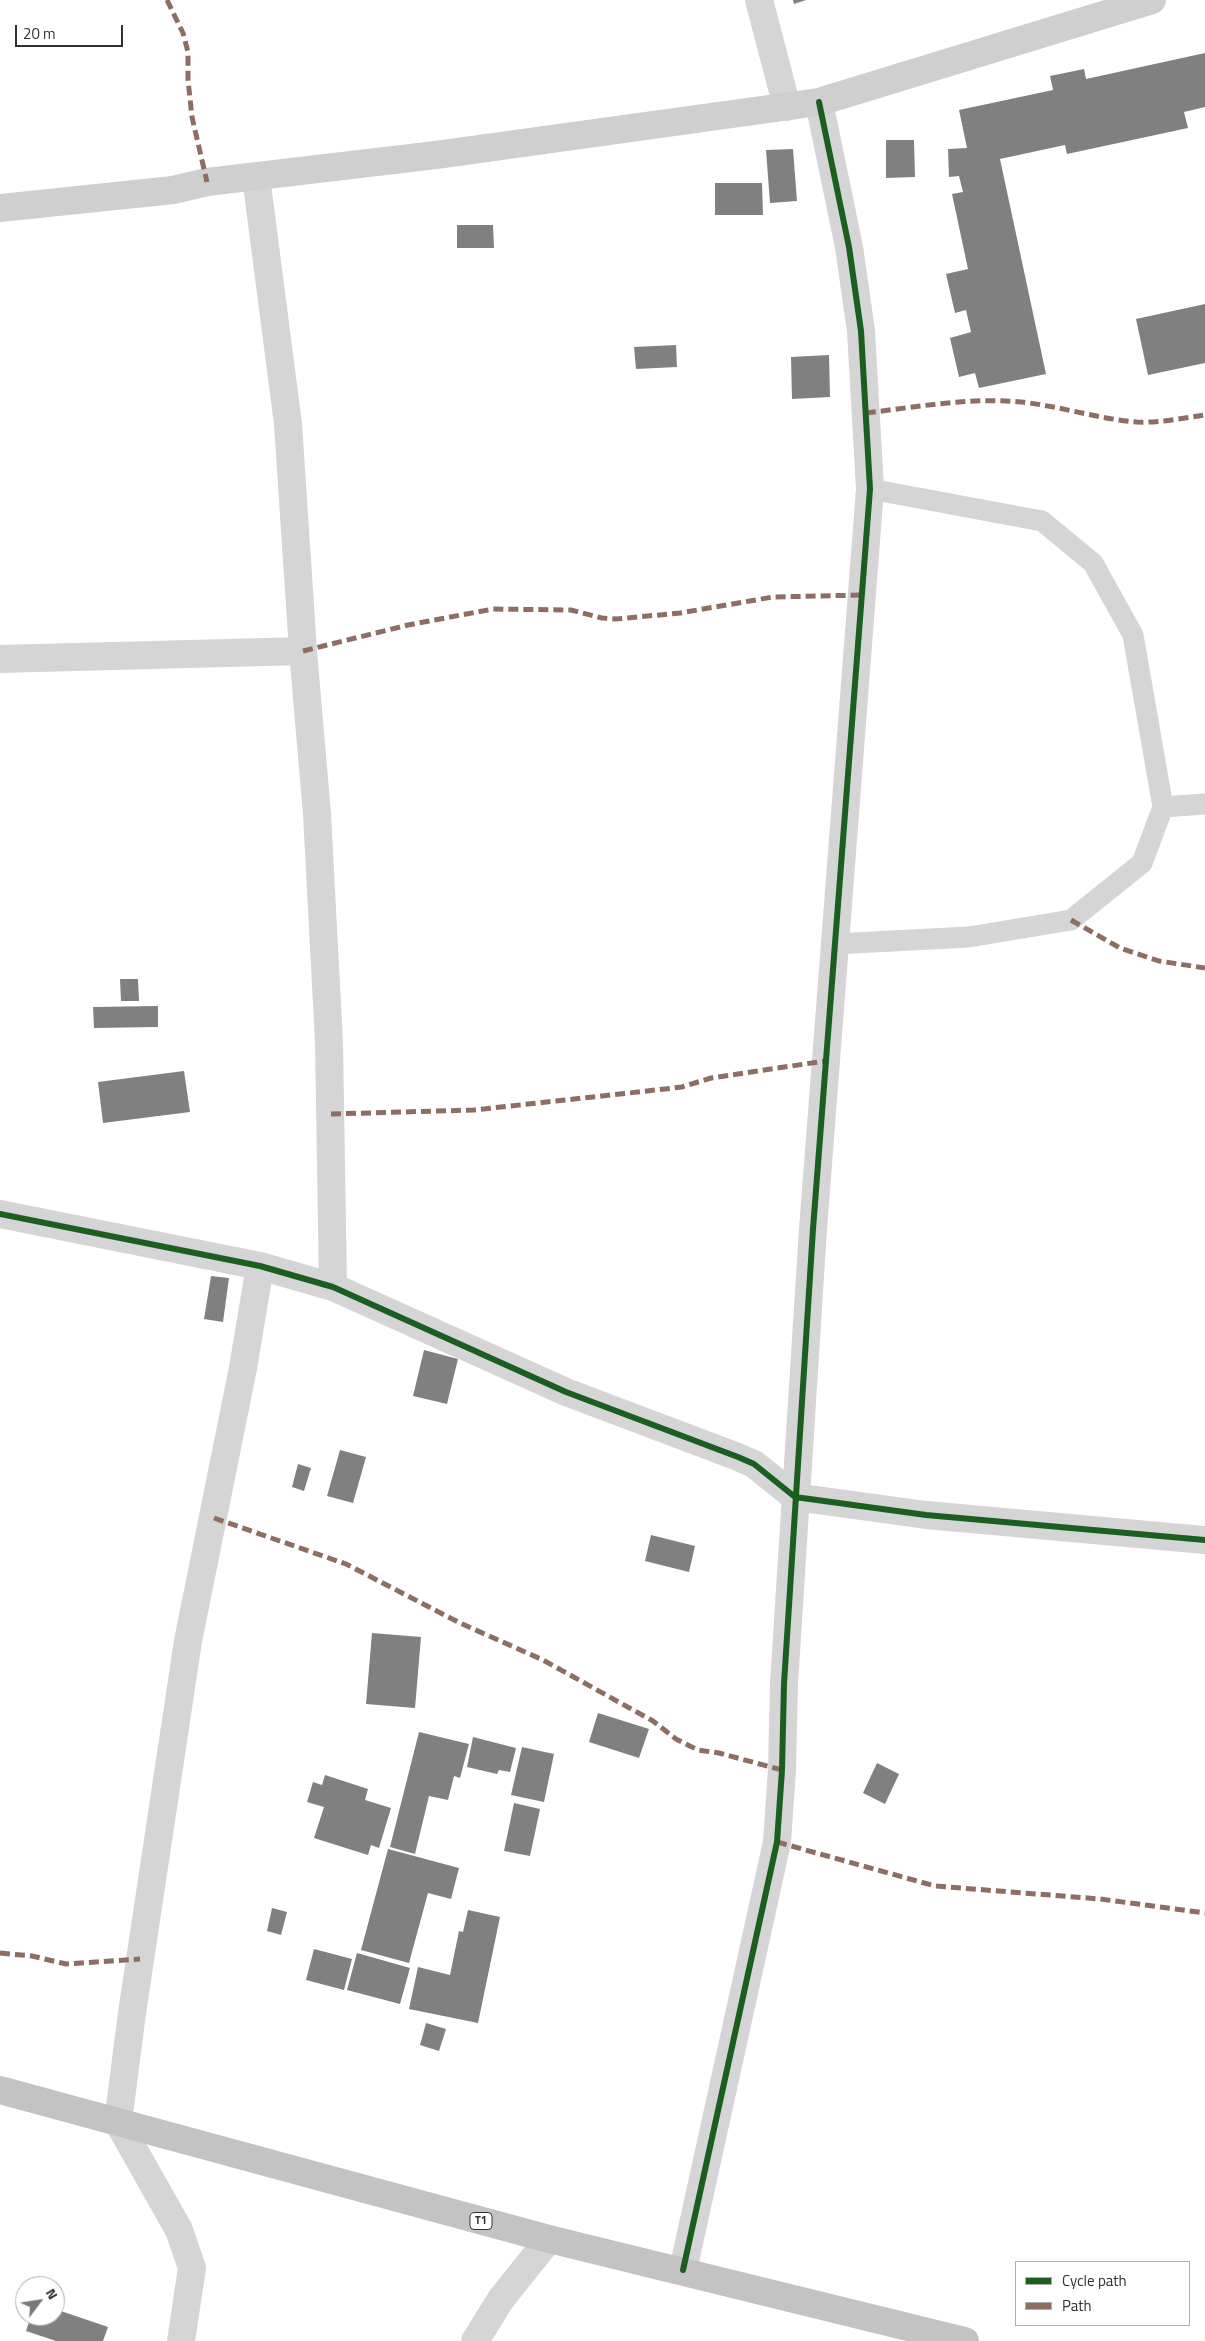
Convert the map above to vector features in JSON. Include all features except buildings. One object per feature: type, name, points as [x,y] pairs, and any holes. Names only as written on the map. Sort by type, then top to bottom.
[{"type":"highway","name":"T1","points":[[0,2090],[370,2192],[549,2239],[684,2270],[965,2341]]},
{"type":"street","points":[[759,0],[787,106]]},
{"type":"street","points":[[0,208],[174,190],[208,182],[819,102],[1152,0]]},
{"type":"street","points":[[684,2270],[777,1842],[795,1497],[834,944],[870,489],[861,331],[849,247],[819,102]]},
{"type":"street","points":[[256,177],[288,424],[303,651],[317,814],[329,1042],[333,1287]]},
{"type":"street","points":[[0,659],[303,651]]},
{"type":"street","points":[[0,1214],[260,1266],[333,1287],[566,1392],[738,1456],[754,1464],[795,1497],[926,1515],[1205,1540]]},
{"type":"street","points":[[181,2341],[192,2268],[179,2230],[118,2122],[132,2013],[188,1641],[225,1462],[260,1266]]},
{"type":"street","points":[[475,2341],[501,2299],[549,2239]]},
{"type":"lane","points":[[834,944],[969,938],[1071,920],[1142,864],[1163,807],[1133,635],[1093,563],[1042,521],[870,489]]},
{"type":"lane","points":[[1163,807],[1205,804]]},
{"type":"marked path","points":[[167,0],[183,33],[188,52],[188,80],[192,117],[207,182]]},
{"type":"marked path","points":[[866,413],[944,403],[1002,401],[1036,404],[1137,422],[1162,421],[1205,415]]},
{"type":"marked path","points":[[303,651],[408,625],[493,609],[571,610],[602,618],[616,619],[680,613],[773,597],[863,595]]},
{"type":"marked path","points":[[1071,920],[1120,948],[1159,961],[1205,968]]},
{"type":"marked path","points":[[331,1114],[474,1110],[682,1087],[711,1078],[825,1061]]},
{"type":"marked path","points":[[214,1518],[346,1564],[460,1623],[543,1660],[653,1721],[676,1739],[698,1750],[719,1753],[782,1770]]},
{"type":"marked path","points":[[777,1842],[935,1886],[1100,1899],[1205,1913]]},
{"type":"marked path","points":[[0,1953],[32,1956],[66,1964],[140,1959]]},
{"type":"cycle path","points":[[683,2270],[777,1842],[782,1770],[784,1684],[813,1229],[870,489],[861,331],[849,247],[819,102]]},
{"type":"cycle path","points":[[0,1214],[260,1266],[333,1287],[566,1392],[754,1464],[795,1497],[926,1515],[1205,1540]]}]
